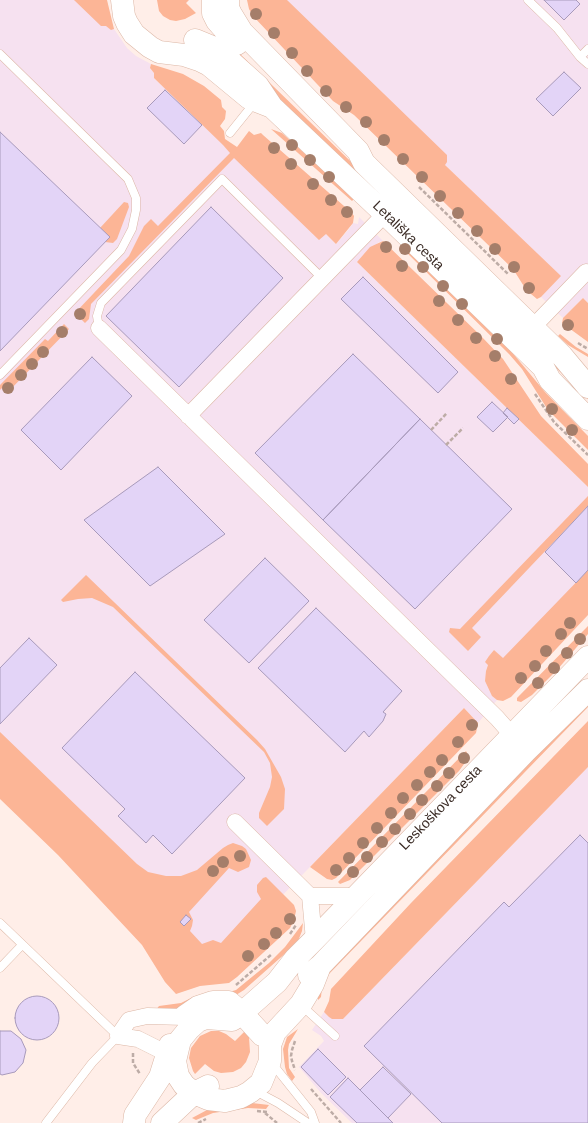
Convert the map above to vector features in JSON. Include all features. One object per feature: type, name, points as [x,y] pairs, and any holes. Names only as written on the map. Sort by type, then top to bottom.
[{"type":"main road","name":"Letališka cesta","points":[[122,0],[124,16],[127,23],[134,34],[150,48],[159,52],[184,55],[199,60],[209,65],[249,98],[264,104],[385,214],[543,367],[557,374],[588,404]]},
{"type":"main road","name":"Letališka cesta","points":[[137,0],[139,16],[142,23],[152,34],[170,41],[195,40],[210,28],[221,6],[231,14],[242,32],[358,151],[364,163],[533,327],[562,356],[588,387]]},
{"type":"main road","name":"Letališka cesta","points":[[195,40],[221,53],[258,86],[264,104]]},
{"type":"main road","name":"Letališka cesta","points":[[562,356],[588,373]]},
{"type":"main road","name":"Letališka cesta","points":[[543,367],[550,380],[588,419]]},
{"type":"main road","name":"Leskoškova cesta","points":[[134,1123],[135,1115],[160,1077],[173,1063],[176,1031],[185,1017],[198,1007],[213,1002],[241,999],[272,975],[295,960],[588,657]]},
{"type":"main road","name":"Leskoškova cesta","points":[[176,1123],[201,1096],[208,1086],[223,1087],[238,1083],[254,1074],[265,1049],[278,1010],[301,982],[320,966],[526,752],[588,690]]},
{"type":"main road","name":"Leskoškova cesta","points":[[162,1123],[201,1096],[225,1101],[241,1097],[261,1083],[265,1049],[270,1045],[275,1032],[301,1004],[313,984],[320,966]]},
{"type":"main road","name":"Leskoškova cesta","points":[[138,1123],[143,1120],[164,1098],[180,1040],[198,1021],[206,1018],[232,1020],[235,1000]]},
{"type":"main road","points":[[235,1000],[265,1049]]},
{"type":"main road","points":[[173,1063],[184,1085],[201,1096]]},
{"type":"street","points":[[188,416],[385,214]]},
{"type":"street","points":[[533,327],[586,272]]},
{"type":"street","points":[[99,328],[497,718],[512,735]]},
{"type":"street","points":[[235,822],[310,902],[314,940]]},
{"type":"street","points":[[310,902],[356,896]]},
{"type":"street","points":[[173,1063],[138,1039],[118,1036],[129,1020],[147,1016],[185,1017]]},
{"type":"lane","points":[[528,0],[557,28],[580,57],[588,64]]},
{"type":"lane","points":[[580,57],[588,49]]},
{"type":"lane","points":[[0,54],[128,179],[136,198],[136,210],[132,229],[121,250],[0,375]]},
{"type":"lane","points":[[230,133],[264,104]]},
{"type":"lane","points":[[99,328],[97,316],[101,303],[222,179],[322,278]]},
{"type":"lane","points":[[0,923],[118,1036],[92,1063],[46,1123]]},
{"type":"lane","points":[[0,968],[22,945]]},
{"type":"lane","points":[[301,1004],[335,1036]]},
{"type":"lane","points":[[265,1049],[311,1112],[315,1123]]},
{"type":"lane","points":[[250,1092],[261,1094],[278,1103],[308,1123]]},
{"type":"path","points":[[431,430],[447,413]]},
{"type":"path","points":[[446,445],[463,428]]},
{"type":"path","points":[[287,939],[310,902]]},
{"type":"path","points":[[235,1000],[273,954]]},
{"type":"path","points":[[296,1039],[292,1050],[292,1061],[299,1075]]},
{"type":"path","points":[[134,1050],[132,1055],[134,1068],[143,1078]]},
{"type":"path","points":[[306,1084],[341,1123]]},
{"type":"path","points":[[265,1113],[277,1123]]},
{"type":"shaded area","points":[[0,0],[84,0],[114,29],[127,48],[136,56],[151,64],[150,68],[154,73],[154,78],[223,144],[237,147],[336,244],[353,223],[358,224],[359,217],[383,241],[379,242],[357,262],[588,487],[588,581],[506,662],[494,650],[489,656],[486,671],[492,696],[497,700],[478,723],[464,708],[212,968],[0,754]]},
{"type":"shaded area","points":[[74,0],[107,0],[114,29],[111,30],[106,26],[101,26]]},
{"type":"shaded area","points":[[157,0],[189,0],[186,3],[196,13],[185,19],[176,21],[170,20],[163,16],[159,11]]},
{"type":"shaded area","points":[[247,0],[287,0],[447,155],[447,162],[445,165],[561,276],[541,297],[537,299],[531,294],[525,288],[513,269],[354,115],[333,101],[253,16],[249,9]]},
{"type":"shaded area","points":[[274,0],[588,0],[588,303],[583,298],[563,318],[541,297],[560,276]]},
{"type":"shaded area","points":[[238,52],[588,392],[588,399],[235,56]]},
{"type":"shaded area","points":[[151,64],[183,74],[204,86],[221,100],[222,107],[226,111],[225,119],[220,126],[224,131],[225,139],[237,147],[249,131],[254,135],[261,133],[352,213],[354,216],[353,223],[336,244],[326,234],[319,240],[234,158],[91,304],[89,319],[85,323],[75,313],[129,256],[144,226],[151,219],[158,226],[230,153],[154,78],[154,73],[150,68]]},
{"type":"shaded area","points":[[271,129],[282,133],[354,199],[352,201]]},
{"type":"shaded area","points":[[124,202],[128,203],[129,207],[117,239],[113,243],[105,242],[100,228]]},
{"type":"shaded area","points":[[383,241],[503,359],[541,416],[588,464],[588,487],[357,262],[370,247]]},
{"type":"shaded area","points":[[401,244],[506,345],[545,392],[588,436],[588,450],[548,410],[522,369],[509,354],[400,246]]},
{"type":"shaded area","points":[[583,298],[588,303],[588,342],[562,323],[563,318]]},
{"type":"shaded area","points":[[64,324],[69,329],[9,391],[4,386],[0,390],[0,385],[45,339],[48,341]]},
{"type":"shaded area","points":[[560,334],[576,347],[588,354],[588,357],[568,345],[558,336]]},
{"type":"shaded area","points":[[588,496],[588,506],[472,628],[481,637],[468,651],[449,632],[450,628],[460,629]]},
{"type":"shaded area","points":[[588,570],[588,615],[511,697],[503,701],[497,700],[492,696],[485,681],[488,665],[485,662],[489,656],[494,650],[503,658]]},
{"type":"shaded area","points":[[86,575],[265,749],[281,777],[285,789],[284,809],[267,826],[259,818],[259,813],[270,787],[272,777],[270,763],[264,752],[113,607],[92,598],[63,602],[61,600]]},
{"type":"shaded area","points":[[588,626],[588,634],[557,670],[532,695],[521,702],[517,701],[517,698]]},
{"type":"shaded area","points":[[588,702],[588,707],[329,974],[322,987],[321,997],[318,1000],[323,977]]},
{"type":"shaded area","points":[[464,708],[478,723],[476,733],[336,878],[332,880],[327,879],[310,867]]},
{"type":"shaded area","points":[[588,721],[588,767],[343,1019],[332,1019],[329,1017],[324,1012],[329,1001],[331,989],[411,903]]},
{"type":"shaded area","points":[[0,732],[137,864],[148,872],[166,876],[181,876],[197,870],[228,845],[233,843],[246,849],[251,860],[249,867],[238,872],[229,868],[189,912],[193,920],[190,931],[202,944],[213,940],[221,943],[261,899],[257,892],[257,885],[263,878],[266,877],[294,905],[296,911],[290,928],[229,983],[200,986],[176,994],[165,982],[142,945],[58,855],[0,799]]},
{"type":"shaded area","points":[[466,751],[469,757],[459,771],[350,880],[340,884],[338,882]]},
{"type":"shaded area","points":[[588,767],[588,1123],[352,1123],[321,1093],[299,1067],[324,1041],[321,1036],[312,1030],[324,1012],[329,1017],[343,1019]]},
{"type":"shaded area","points":[[303,923],[298,941],[244,990],[236,995],[177,1009],[156,1010],[159,1006],[181,1003],[195,996],[226,993],[236,990],[269,963],[285,947]]},
{"type":"shaded area","points":[[298,1029],[289,1044],[288,1050],[289,1068],[295,1077],[292,1081],[287,1074],[285,1067],[283,1049],[287,1037]]},
{"type":"shaded area","points":[[211,1031],[219,1031],[235,1041],[245,1031],[249,1037],[250,1052],[246,1062],[241,1068],[233,1072],[221,1073],[214,1071],[205,1064],[195,1074],[189,1058],[191,1048],[200,1036]]},
{"type":"shaded area","points":[[252,1103],[269,1105],[266,1109],[248,1108],[213,1113],[196,1120],[192,1118],[207,1110]]},
{"type":"building","points":[[544,0],[576,0],[580,4],[564,20]]},
{"type":"building","points":[[564,72],[581,88],[553,116],[536,99]]},
{"type":"building","points":[[165,90],[202,125],[184,144],[147,108]]},
{"type":"building","points":[[0,132],[110,237],[0,351]]},
{"type":"building","points":[[211,207],[283,278],[179,387],[106,316]]},
{"type":"building","points":[[363,277],[458,372],[438,393],[341,299]]},
{"type":"building","points":[[353,354],[420,419],[323,520],[255,453]]},
{"type":"building","points":[[92,357],[132,396],[61,470],[21,430]]},
{"type":"building","points":[[492,402],[508,417],[493,432],[477,417]]},
{"type":"building","points":[[507,408],[519,419],[514,424],[503,413]]},
{"type":"building","points":[[420,419],[512,509],[415,609],[323,520]]},
{"type":"building","points":[[158,467],[225,534],[150,586],[84,520]]},
{"type":"building","points":[[588,506],[588,570],[576,583],[545,552]]},
{"type":"building","points":[[265,558],[309,601],[249,663],[204,620]]},
{"type":"building","points":[[316,608],[402,691],[383,712],[386,714],[383,721],[369,737],[364,731],[345,752],[258,668]]},
{"type":"building","points":[[29,638],[57,665],[0,724],[0,668]]},
{"type":"building","points":[[135,672],[245,778],[172,854],[153,835],[146,843],[118,816],[125,809],[62,748]]},
{"type":"building","points":[[580,835],[588,843],[588,1123],[442,1123],[364,1046],[504,902],[509,907]]},
{"type":"building","points":[[186,915],[191,919],[184,926],[180,922]]},
{"type":"building","points":[[37,996],[49,1000],[55,1006],[59,1018],[55,1030],[49,1036],[37,1040],[25,1036],[19,1030],[15,1018],[19,1006],[25,1000]]},
{"type":"building","points":[[0,1031],[11,1031],[21,1039],[26,1050],[23,1063],[15,1072],[2,1075],[0,1074]]},
{"type":"building","points":[[318,1049],[346,1077],[328,1095],[301,1067]]},
{"type":"building","points":[[383,1067],[411,1094],[388,1118],[360,1090]]},
{"type":"building","points":[[348,1078],[393,1123],[357,1123],[330,1097]]}]
